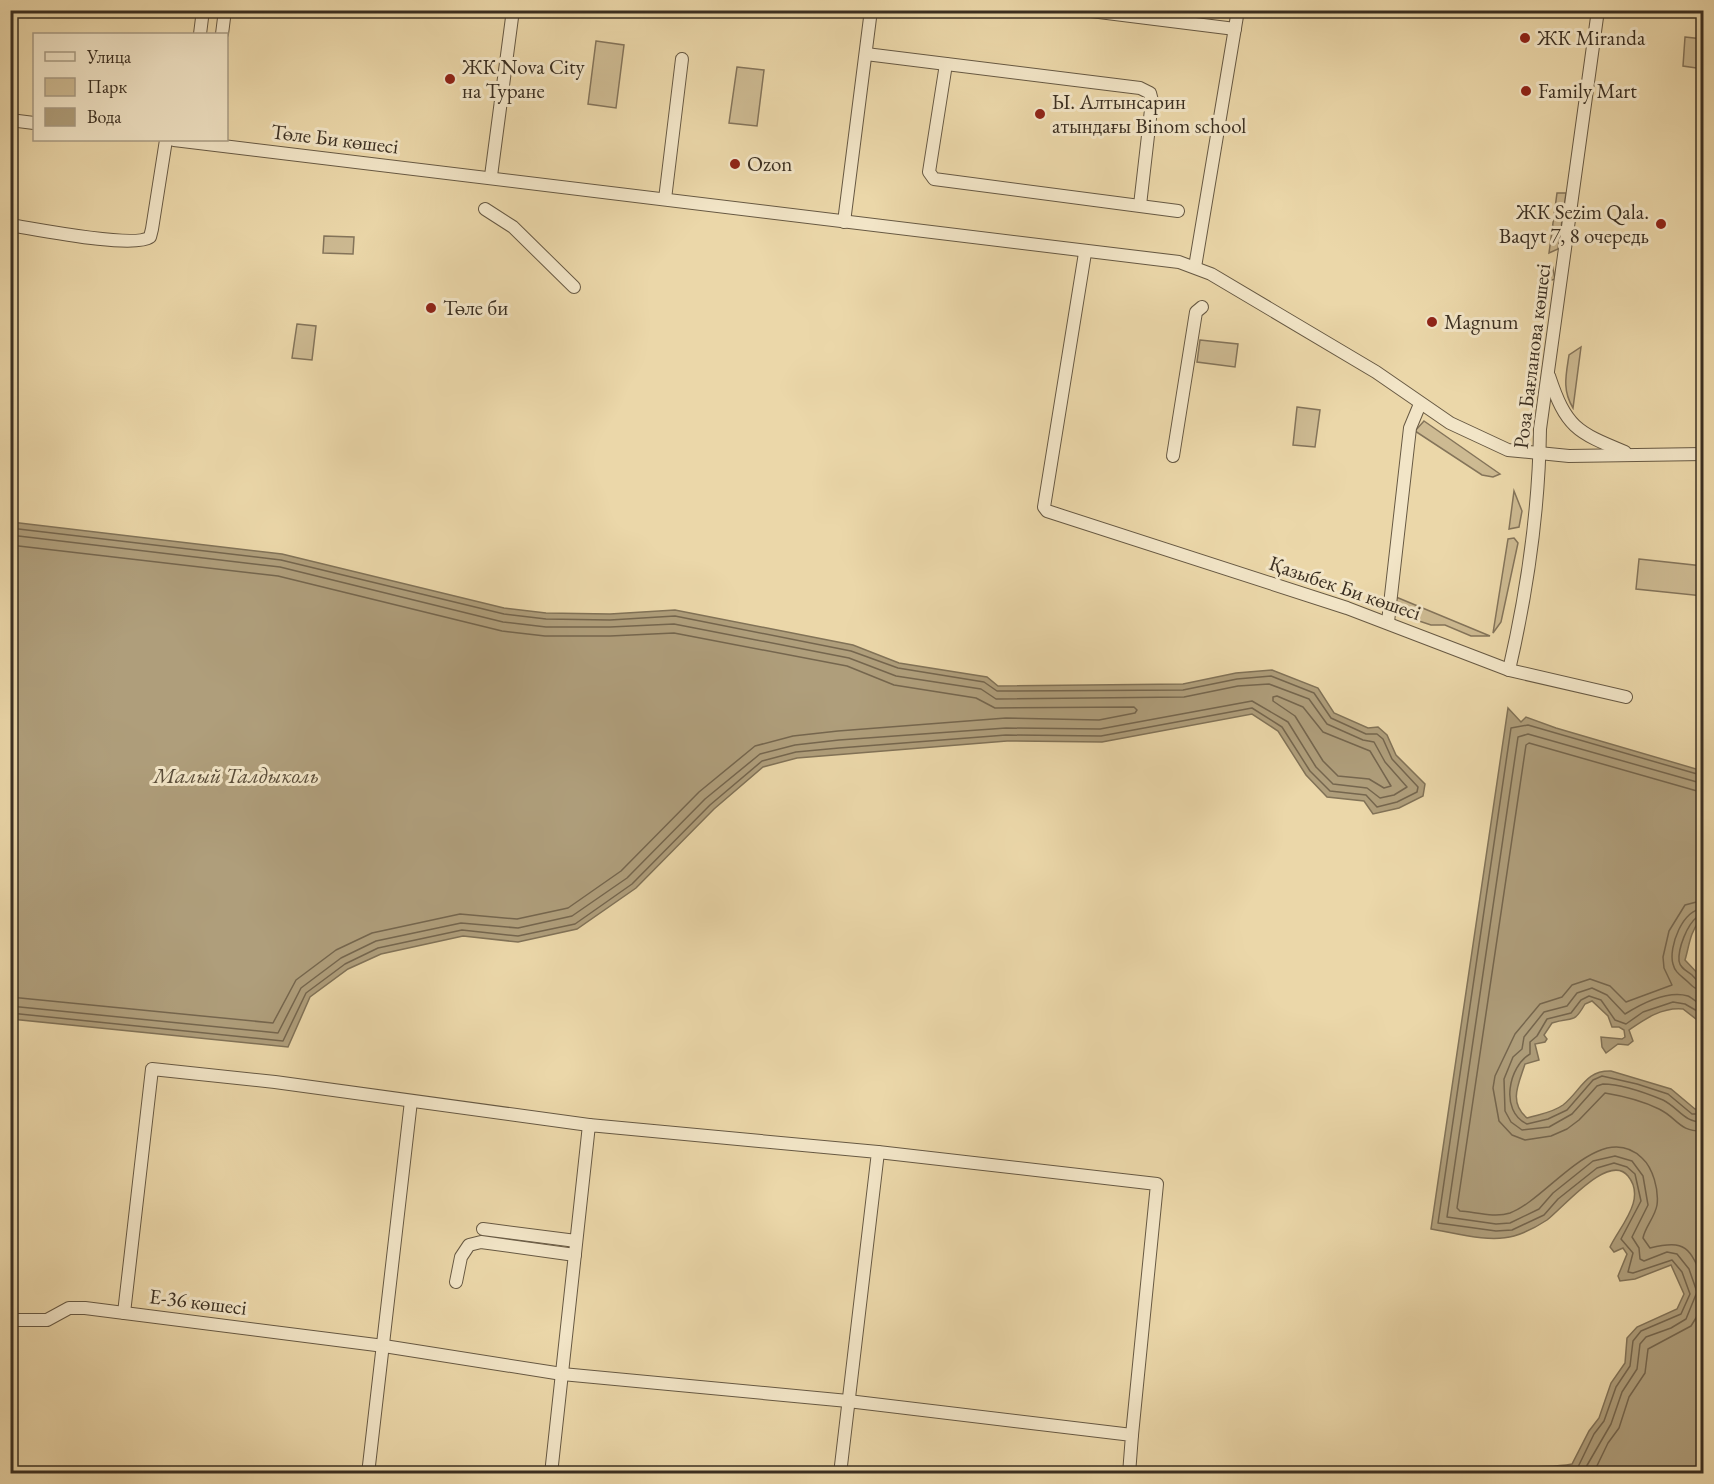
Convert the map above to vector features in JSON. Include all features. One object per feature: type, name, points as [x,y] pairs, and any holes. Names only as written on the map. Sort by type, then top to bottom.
[{"type":"street","points":[[200,33],[203,10]]},
{"type":"street","points":[[222,33],[225,10]]},
{"type":"street","points":[[491,176],[513,10]]},
{"type":"street","points":[[844,222],[871,10]]},
{"type":"street","points":[[1083,10],[1236,29]]},
{"type":"street","points":[[1195,267],[1238,10]]},
{"type":"street","name":"Роза Бағланова көшесі","points":[[1509,670],[1521,614],[1539,480],[1548,372],[1598,10]]},
{"type":"street","points":[[866,54],[1140,88],[1150,93],[1152,101],[1140,206]]},
{"type":"street","points":[[665,199],[682,59]]},
{"type":"street","points":[[946,64],[929,172],[934,179],[1178,211]]},
{"type":"street","points":[[10,120],[33,123]]},
{"type":"street","points":[[10,225],[124,242],[146,240],[150,237],[152,229],[165,141]]},
{"type":"street","name":"Төле Би көшесі","points":[[205,141],[1085,253],[1179,262],[1195,267],[1376,372],[1420,404]]},
{"type":"street","points":[[485,208],[513,227],[574,287]]},
{"type":"street","name":"Қазыбек Би көшесі","points":[[1085,253],[1044,507],[1052,514],[1388,622],[1509,670],[1626,697]]},
{"type":"street","points":[[1173,456],[1196,312],[1202,307]]},
{"type":"street","points":[[1548,372],[1560,409],[1574,427],[1591,438],[1632,454]]},
{"type":"street","points":[[1388,622],[1410,428],[1420,404],[1450,423],[1508,450],[1569,456],[1704,454]]},
{"type":"street","points":[[124,1313],[152,1069],[274,1082],[590,1125],[878,1152],[1157,1184],[1129,1473]]},
{"type":"street","points":[[368,1473],[411,1101]]},
{"type":"street","points":[[551,1473],[590,1125]]},
{"type":"street","points":[[840,1473],[878,1152]]},
{"type":"street","points":[[483,1229],[576,1241]]},
{"type":"street","points":[[456,1282],[461,1257],[469,1245],[481,1242],[575,1255]]},
{"type":"street","name":"Е-36 көшесі","points":[[10,1320],[47,1320],[69,1308],[124,1313],[384,1346],[562,1374],[848,1401],[1132,1435]]},
{"type":"green space","points":[[972,11],[1021,11],[1020,16]]},
{"type":"green space","points":[[1685,37],[1703,39],[1703,69],[1683,66]]},
{"type":"green space","points":[[596,41],[624,45],[616,108],[588,104]]},
{"type":"green space","points":[[737,67],[764,70],[757,126],[729,123]]},
{"type":"green space","points":[[1557,193],[1566,193],[1558,249],[1549,253]]},
{"type":"green space","points":[[324,236],[354,237],[353,254],[323,253]]},
{"type":"green space","points":[[1552,264],[1555,279],[1543,283],[1545,268]]},
{"type":"green space","points":[[297,324],[316,326],[312,360],[292,358]]},
{"type":"green space","points":[[1200,340],[1238,344],[1235,367],[1197,362]]},
{"type":"green space","points":[[1581,347],[1573,408],[1566,389],[1567,369],[1569,355]]},
{"type":"green space","points":[[1297,407],[1320,410],[1315,447],[1293,445]]},
{"type":"green space","points":[[1424,421],[1500,474],[1493,477],[1482,475],[1415,431]]},
{"type":"green space","points":[[1514,491],[1522,511],[1519,527],[1509,529]]},
{"type":"green space","points":[[1514,538],[1518,543],[1501,622],[1493,633],[1508,539]]},
{"type":"green space","points":[[1639,559],[1703,566],[1703,596],[1636,589]]},
{"type":"green space","points":[[1396,597],[1490,636],[1471,636],[1445,625],[1431,625],[1395,613]]},
{"type":"water","name":"Малый Талдыколь","points":[[11,522],[282,554],[504,608],[546,613],[610,614],[675,610],[853,645],[899,663],[987,677],[998,686],[1183,684],[1236,673],[1272,670],[1318,688],[1334,713],[1368,728],[1378,727],[1387,735],[1396,755],[1425,784],[1423,796],[1399,808],[1373,814],[1364,801],[1327,797],[1306,775],[1278,731],[1252,714],[1102,742],[1007,741],[797,758],[763,767],[714,809],[636,888],[577,929],[518,942],[463,936],[381,954],[348,969],[310,997],[288,1047],[11,1019]]},
{"type":"water","points":[[1508,708],[1521,722],[1526,717],[1703,771],[1703,924],[1699,922],[1694,930],[1685,960],[1703,979],[1703,1020],[1696,1019],[1683,1009],[1661,1012],[1629,1030],[1633,1041],[1628,1045],[1618,1044],[1606,1053],[1602,1047],[1601,1037],[1622,1039],[1625,1037],[1624,1030],[1612,1027],[1608,1016],[1592,1001],[1585,1004],[1578,1015],[1572,1019],[1552,1023],[1544,1035],[1547,1039],[1545,1042],[1535,1044],[1539,1060],[1525,1064],[1516,1099],[1521,1112],[1527,1118],[1546,1113],[1563,1105],[1584,1082],[1595,1074],[1611,1071],[1671,1089],[1695,1109],[1703,1108],[1704,1462],[1699,1461],[1700,1473],[1503,1473],[1521,1468],[1572,1464],[1589,1431],[1599,1418],[1611,1383],[1625,1363],[1627,1338],[1637,1327],[1677,1309],[1684,1294],[1671,1265],[1635,1279],[1620,1281],[1618,1276],[1627,1254],[1623,1248],[1614,1252],[1610,1247],[1633,1203],[1635,1194],[1628,1176],[1620,1171],[1610,1171],[1598,1176],[1547,1220],[1514,1236],[1483,1238],[1431,1229]]},
{"type":"place","name":"ЖК Miranda","points":[[1525,38]]},
{"type":"place","name":"ЖК Nova City на Туране","points":[[450,79]]},
{"type":"place","name":"Family Mart","points":[[1526,91]]},
{"type":"place","name":"Ы. Алтынсарин атындағы Binom school","points":[[1040,114]]},
{"type":"place","name":"Ozon","points":[[735,164]]},
{"type":"place","name":"ЖК Sezim Qala. Baqyt 7, 8 очередь","points":[[1661,224]]},
{"type":"place","name":"Төле би","points":[[431,308]]},
{"type":"place","name":"Magnum","points":[[1432,322]]}]
